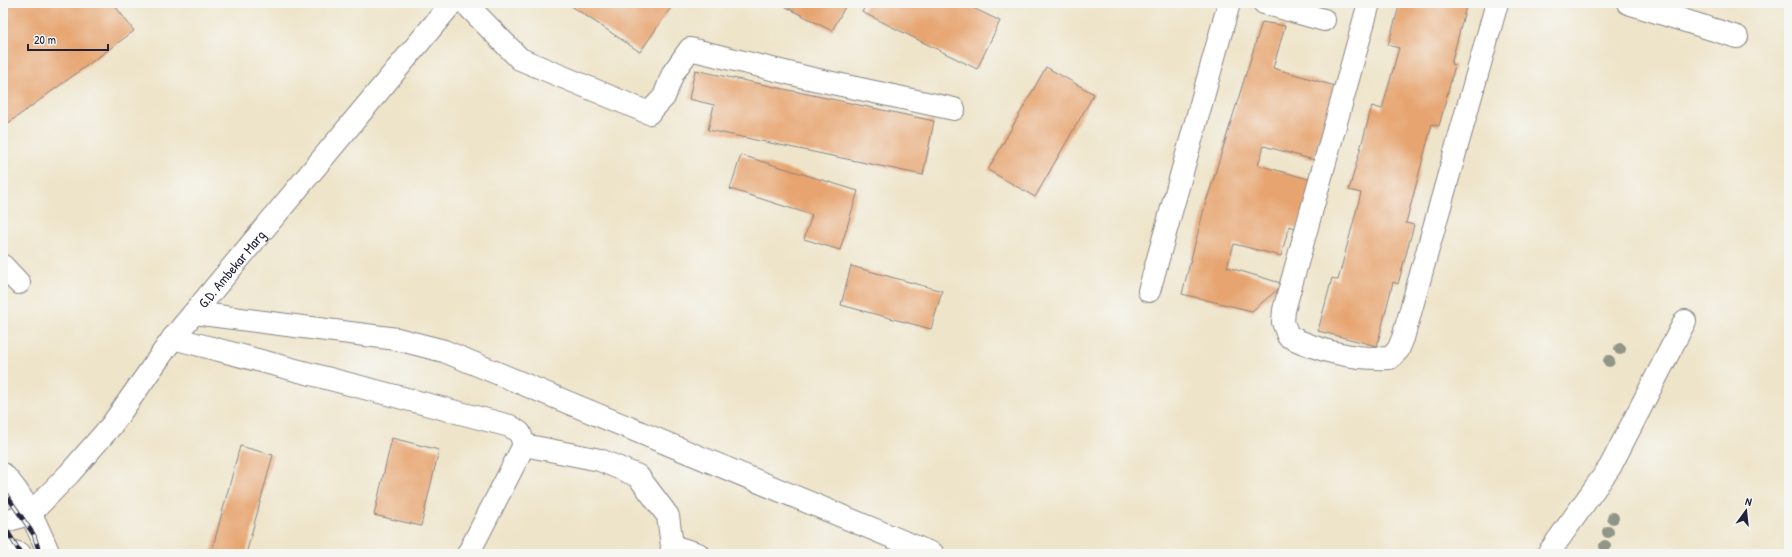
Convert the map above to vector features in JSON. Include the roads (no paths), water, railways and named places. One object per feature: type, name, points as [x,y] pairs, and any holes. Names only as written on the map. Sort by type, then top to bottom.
[{"type":"street","name":"G.D. Ambekar Marg","points":[[3,522],[30,513],[69,474],[111,426],[173,338],[452,3]]},
{"type":"street","points":[[465,3],[520,59],[649,113],[664,97],[672,73],[690,49],[809,78],[954,109]]},
{"type":"street","points":[[1149,291],[1229,3]]},
{"type":"street","points":[[1264,3],[1324,20]]},
{"type":"street","points":[[1369,3],[1284,310],[1283,322],[1288,336],[1309,347],[1371,359],[1390,358],[1398,350],[1403,338],[1497,3]]},
{"type":"street","points":[[1628,3],[1737,37]]},
{"type":"street","points":[[3,266],[19,283]]},
{"type":"street","points":[[194,313],[398,339],[444,350],[933,554]]},
{"type":"street","points":[[1548,554],[1610,468],[1685,321]]},
{"type":"street","points":[[173,338],[510,426],[520,433],[524,445],[468,554]]},
{"type":"street","points":[[524,445],[600,460],[638,476],[668,516],[671,550],[698,554]]},
{"type":"street","points":[[3,474],[30,513],[49,554]]},
{"type":"railway","points":[[3,490],[34,535],[40,554]]},
{"type":"railway","points":[[3,524],[21,554]]}]
